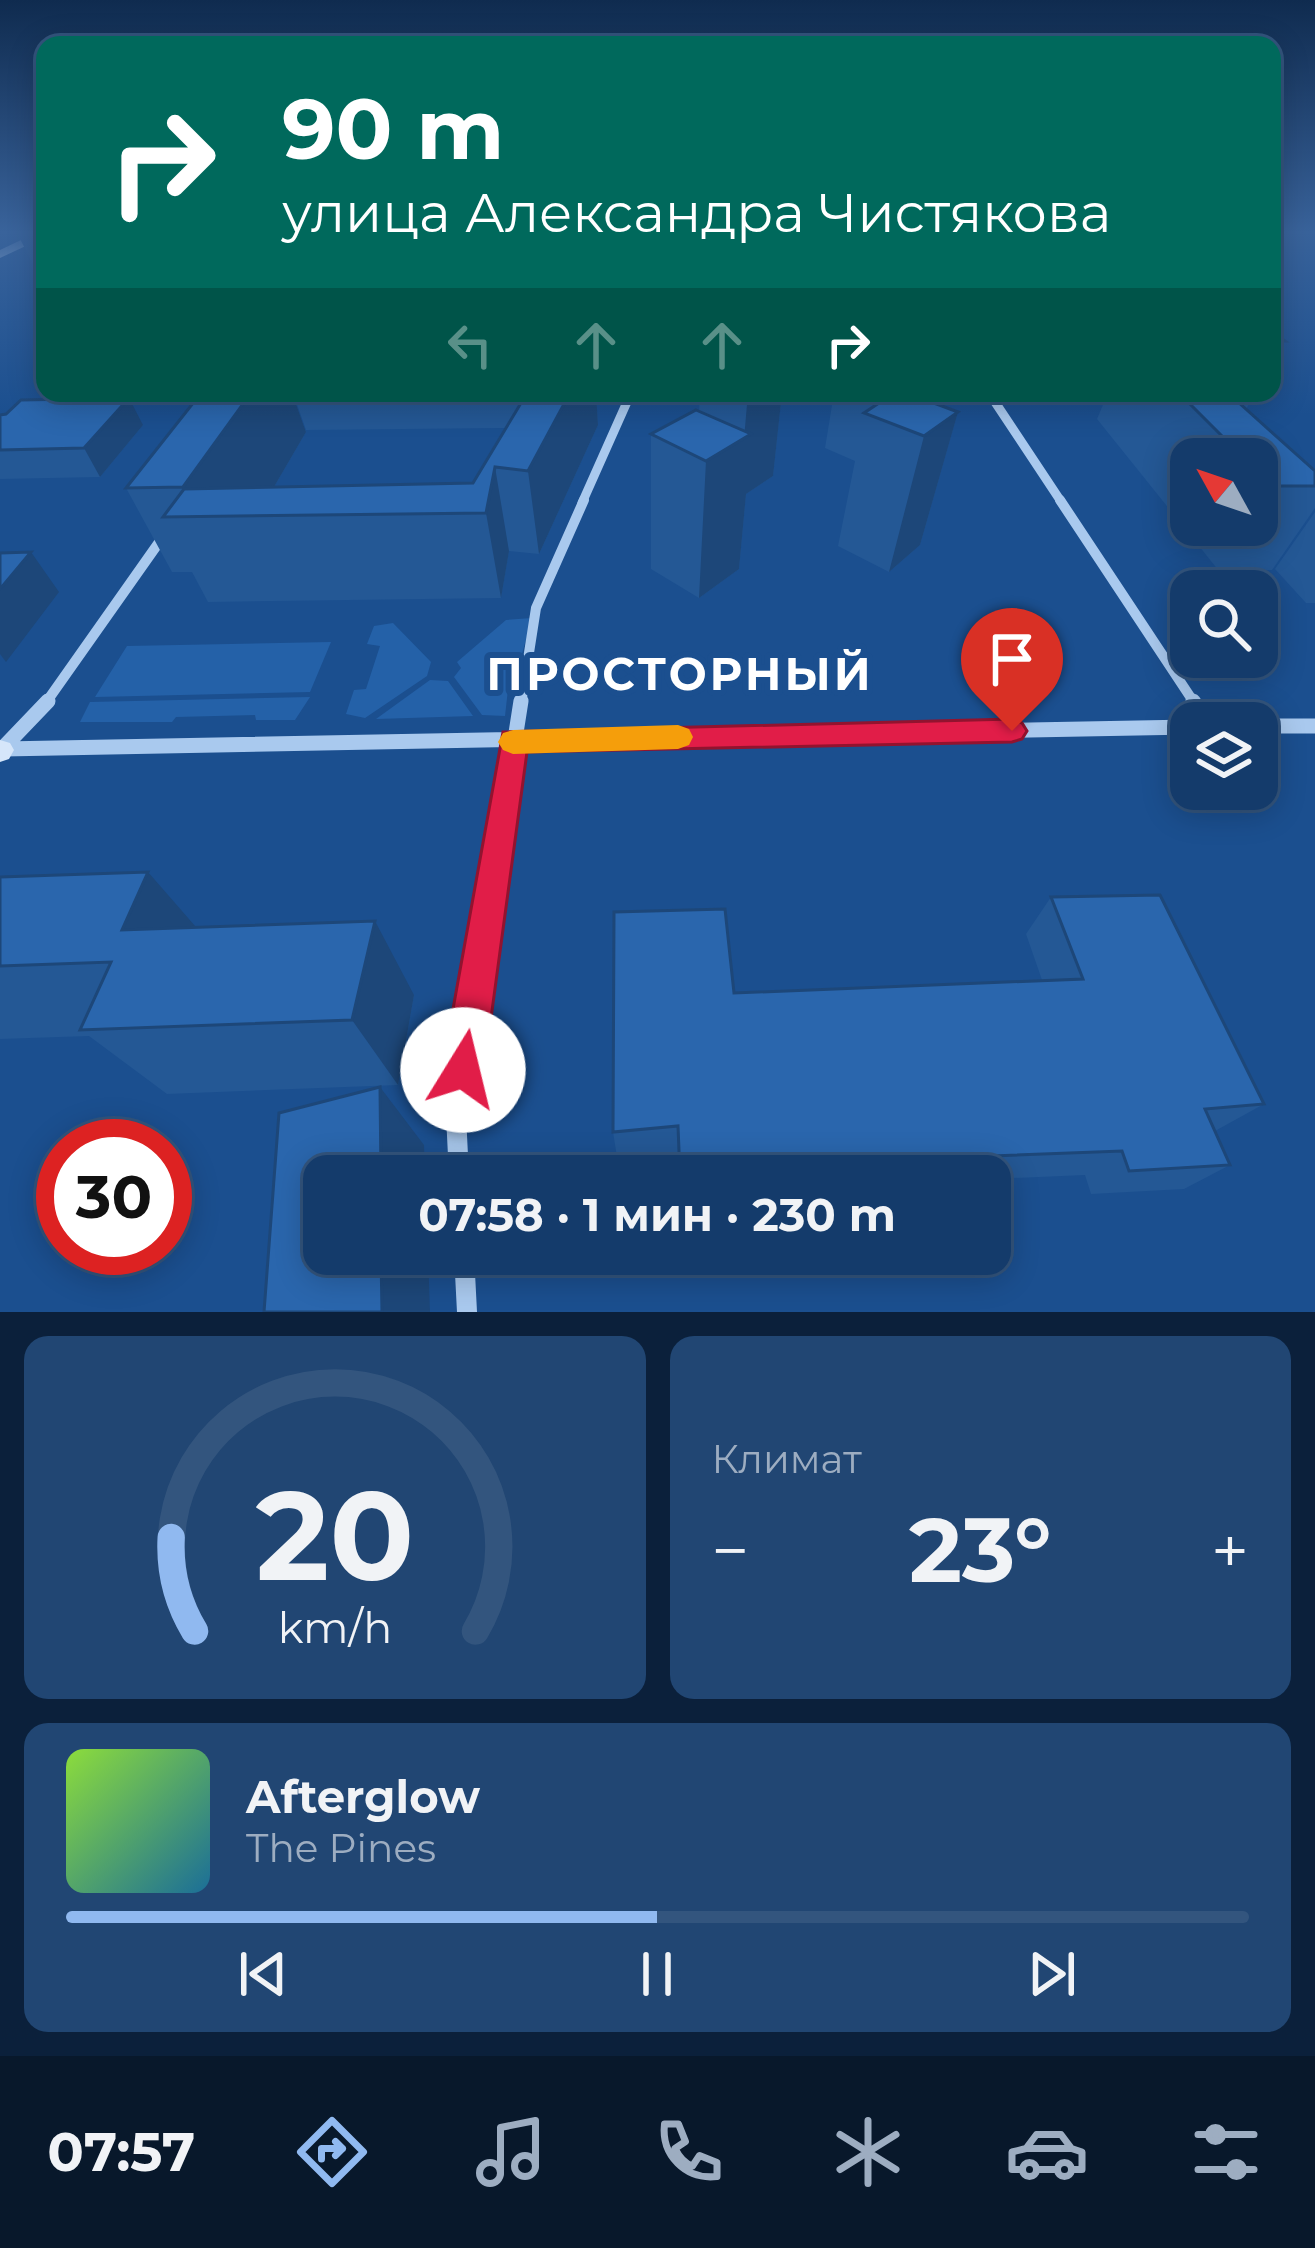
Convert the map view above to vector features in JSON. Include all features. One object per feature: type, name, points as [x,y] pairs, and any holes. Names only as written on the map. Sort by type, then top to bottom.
[{"type":"street","points":[[458,1155],[456,1115],[536,608],[627,402]]},
{"type":"street","points":[[995,402],[1194,702]]},
{"type":"street","points":[[0,750],[50,699],[182,510]]},
{"type":"street","points":[[1278,726],[1315,725]]},
{"type":"street","points":[[0,750],[1170,727]]},
{"type":"street","points":[[465,1275],[467,1312]]},
{"type":"shaded area","points":[[532,618],[520,661],[510,671],[505,716],[482,715],[454,677],[461,668],[457,662],[506,620]]},
{"type":"shaded area","points":[[393,623],[431,662],[427,676],[365,718],[346,714],[354,690],[366,689],[380,646],[367,644],[374,626]]},
{"type":"shaded area","points":[[331,642],[310,692],[95,697],[127,646]]},
{"type":"shaded area","points":[[430,680],[448,681],[473,716],[376,719]]},
{"type":"shaded area","points":[[310,697],[295,720],[256,720],[255,715],[176,717],[172,722],[80,722],[90,702]]},
{"type":"building","points":[[21,400],[125,402],[84,448],[0,450],[0,415]]},
{"type":"building","points":[[194,402],[244,402],[183,487],[126,488]]},
{"type":"building","points":[[522,402],[565,402],[528,471],[495,467],[486,513],[163,517],[184,489],[473,483]]},
{"type":"building","points":[[880,402],[931,402],[958,412],[924,436],[864,413]]},
{"type":"building","points":[[1188,402],[1238,402],[1315,471],[1315,486],[1278,486],[1278,438],[1224,438]]},
{"type":"building","points":[[696,410],[751,434],[706,461],[651,434]]},
{"type":"building","points":[[31,552],[0,589],[0,553]]},
{"type":"building","points":[[148,872],[122,930],[375,921],[352,1020],[80,1030],[111,962],[0,966],[0,877]]},
{"type":"building","points":[[1160,895],[1264,1104],[1205,1109],[1230,1165],[1129,1171],[1122,1151],[679,1155],[678,1126],[613,1132],[614,912],[725,909],[734,993],[1083,979],[1051,897]]},
{"type":"building","points":[[380,1087],[381,1155],[303,1155],[303,1275],[381,1275],[382,1312],[264,1312],[279,1113]]},
{"type":"slow traffic","points":[[513,742],[678,737]]},
{"type":"district","name":"ПРОСТОРНЫЙ","points":[[680,673]]},
{"type":"route","points":[[463,1070],[514,740],[1012,731]]}]
